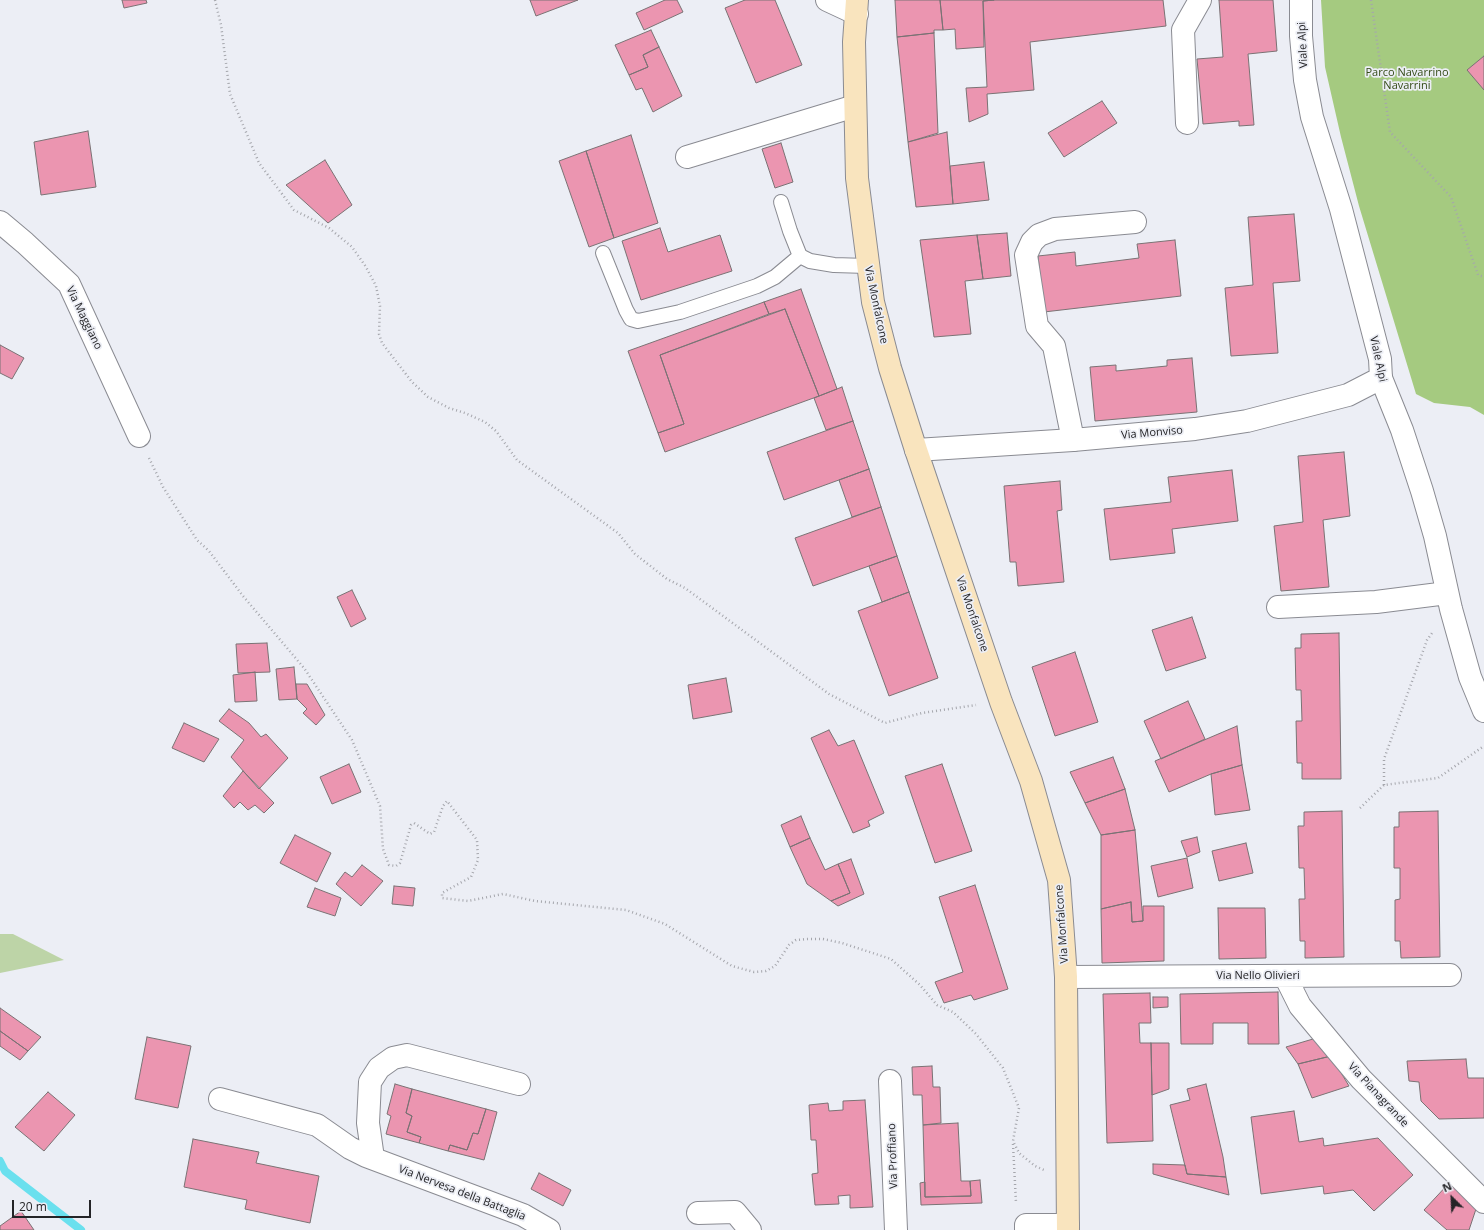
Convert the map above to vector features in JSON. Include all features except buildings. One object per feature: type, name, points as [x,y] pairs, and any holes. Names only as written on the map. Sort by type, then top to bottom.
[{"type":"main road","name":"Via Monfalcone","points":[[857,7],[854,42],[857,178],[867,266],[873,302],[890,368],[916,450],[1001,702],[1031,780],[1059,880],[1066,977],[1068,1227]]},
{"type":"street","points":[[827,0],[857,7]]},
{"type":"street","points":[[1187,123],[1182,30],[1200,0]]},
{"type":"street","name":"Viale Alpi","points":[[1301,0],[1305,80],[1312,116],[1343,217],[1380,359],[1381,378],[1402,430],[1422,490],[1435,536],[1449,601],[1470,677],[1484,712]]},
{"type":"street","points":[[687,157],[855,106]]},
{"type":"street","name":"Via Maggiano","points":[[0,222],[69,284],[139,436]]},
{"type":"street","points":[[1073,440],[1054,346],[1037,326],[1026,255],[1032,242],[1039,235],[1055,229],[1135,222]]},
{"type":"street","name":"Via Monviso","points":[[916,450],[1073,440],[1195,429],[1247,421],[1348,395],[1381,378]]},
{"type":"street","points":[[1278,606],[1449,601]]},
{"type":"street","name":"Via Nello Olivieri","points":[[1066,977],[1450,975]]},
{"type":"street","name":"Via Pianagrande","points":[[1285,976],[1300,1006],[1361,1079],[1484,1202]]},
{"type":"street","points":[[373,1158],[368,1123],[370,1082],[378,1068],[393,1058],[407,1055],[519,1084]]},
{"type":"street","name":"Via Proffiano","points":[[890,1081],[896,1230]]},
{"type":"street","name":"Via Nervesa della Battaglia","points":[[220,1099],[317,1125],[350,1148],[523,1215],[549,1230]]},
{"type":"street","points":[[698,1213],[735,1212],[750,1230]]},
{"type":"street","points":[[1026,1228],[1068,1227]]},
{"type":"lane","points":[[781,202],[800,256],[810,260],[834,265],[867,266]]},
{"type":"lane","points":[[603,253],[631,320],[638,321],[680,312],[757,286],[775,278],[800,256]]},
{"type":"path","points":[[215,0],[221,25],[230,94],[259,163],[294,210],[329,228],[352,247],[366,267],[376,286],[380,306],[379,334],[382,343],[412,382],[428,397],[449,408],[465,412],[485,422],[496,431],[517,460],[618,533],[635,554],[666,579],[685,588],[829,694],[885,723],[922,713],[1001,702]]},
{"type":"path","points":[[1371,0],[1390,132],[1450,197],[1478,275],[1484,277]]},
{"type":"path","points":[[139,436],[163,487],[197,540],[209,551],[242,596],[304,668],[352,740],[380,806],[383,849],[389,865],[396,866],[400,863],[411,825],[417,825],[430,834],[434,832],[442,806],[447,801],[477,840],[478,860],[471,877],[442,893],[442,898],[468,901],[503,894],[535,901],[626,910],[665,924],[732,966],[754,972],[766,971],[775,966],[789,945],[796,940],[823,939],[842,943],[891,959],[920,985],[938,1006],[953,1012],[976,1034],[1003,1068],[1019,1108],[1012,1141],[1016,1203],[1026,1228]]},
{"type":"path","points":[[1384,785],[1384,759],[1427,640],[1449,601]]},
{"type":"path","points":[[1360,808],[1384,785],[1438,778],[1484,746]]},
{"type":"path","points":[[1012,1141],[1019,1153],[1034,1166],[1068,1180]]},
{"type":"green space","name":"Parco Navarrino Navarrini","points":[[1321,0],[1484,0],[1484,415],[1470,407],[1434,403],[1416,394],[1359,206],[1341,137],[1325,67]]},
{"type":"green space","points":[[0,934],[13,934],[64,960],[0,973]]},
{"type":"waterway","points":[[0,1161],[5,1171],[81,1230]]}]
